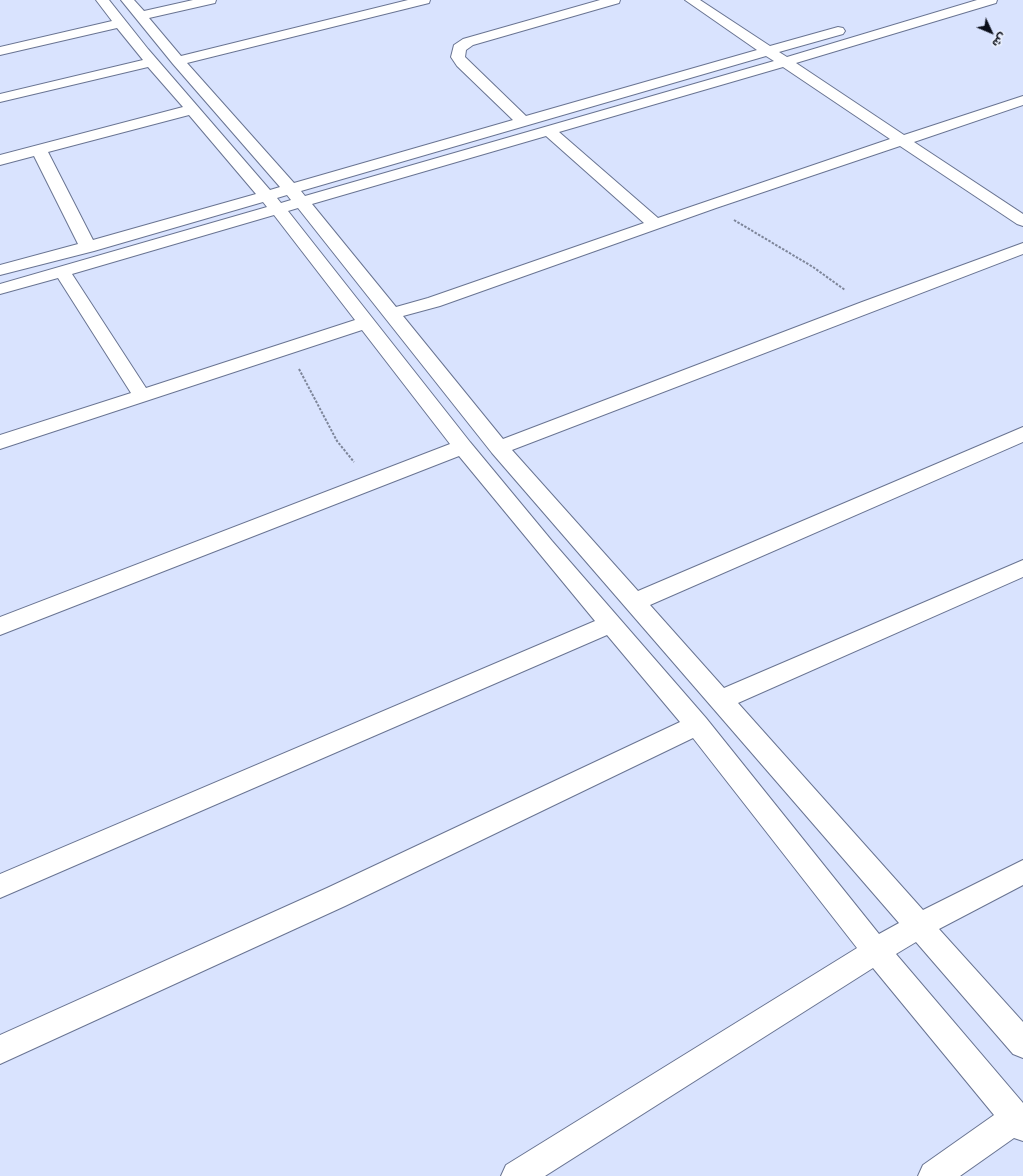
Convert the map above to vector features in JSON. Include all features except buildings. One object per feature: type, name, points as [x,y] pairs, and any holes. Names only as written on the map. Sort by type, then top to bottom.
[{"type":"street","points":[[102,0],[152,62],[193,108],[271,201],[463,447],[697,725],[876,951],[1020,1122],[934,1176]]},
{"type":"street","points":[[127,0],[178,61],[295,194],[499,448],[1023,1044]]},
{"type":"street","points":[[141,16],[210,0]]},
{"type":"street","points":[[178,61],[424,0]]},
{"type":"street","points":[[522,121],[462,63],[458,57],[459,48],[468,42],[614,0]]},
{"type":"street","points":[[691,0],[1023,221]]},
{"type":"street","points":[[868,22],[944,0]]},
{"type":"street","points":[[295,194],[548,130],[786,62],[991,0]]},
{"type":"street","points":[[0,50],[121,23]]},
{"type":"street","points":[[0,270],[271,201],[522,121],[853,26]]},
{"type":"street","points":[[0,98],[152,62]]},
{"type":"street","points":[[391,314],[434,302],[710,205],[1023,100]]},
{"type":"street","points":[[0,160],[193,108]]},
{"type":"street","points":[[548,130],[655,224]]},
{"type":"street","points":[[39,150],[88,247]]},
{"type":"street","points":[[0,289],[62,271],[271,201]]},
{"type":"street","points":[[499,448],[1023,248]]},
{"type":"street","points":[[62,271],[142,396]]},
{"type":"street","points":[[0,442],[365,323]]},
{"type":"street","points":[[635,602],[1023,434]]},
{"type":"street","points":[[0,626],[463,447]]},
{"type":"street","points":[[720,700],[1023,568]]},
{"type":"street","points":[[0,886],[611,624]]},
{"type":"street","points":[[0,1050],[336,897],[697,725]]},
{"type":"street","points":[[517,1176],[876,951],[918,926],[1023,872]]},
{"type":"path","points":[[710,205],[813,267],[868,306]]},
{"type":"path","points":[[288,349],[337,441],[371,483]]}]
